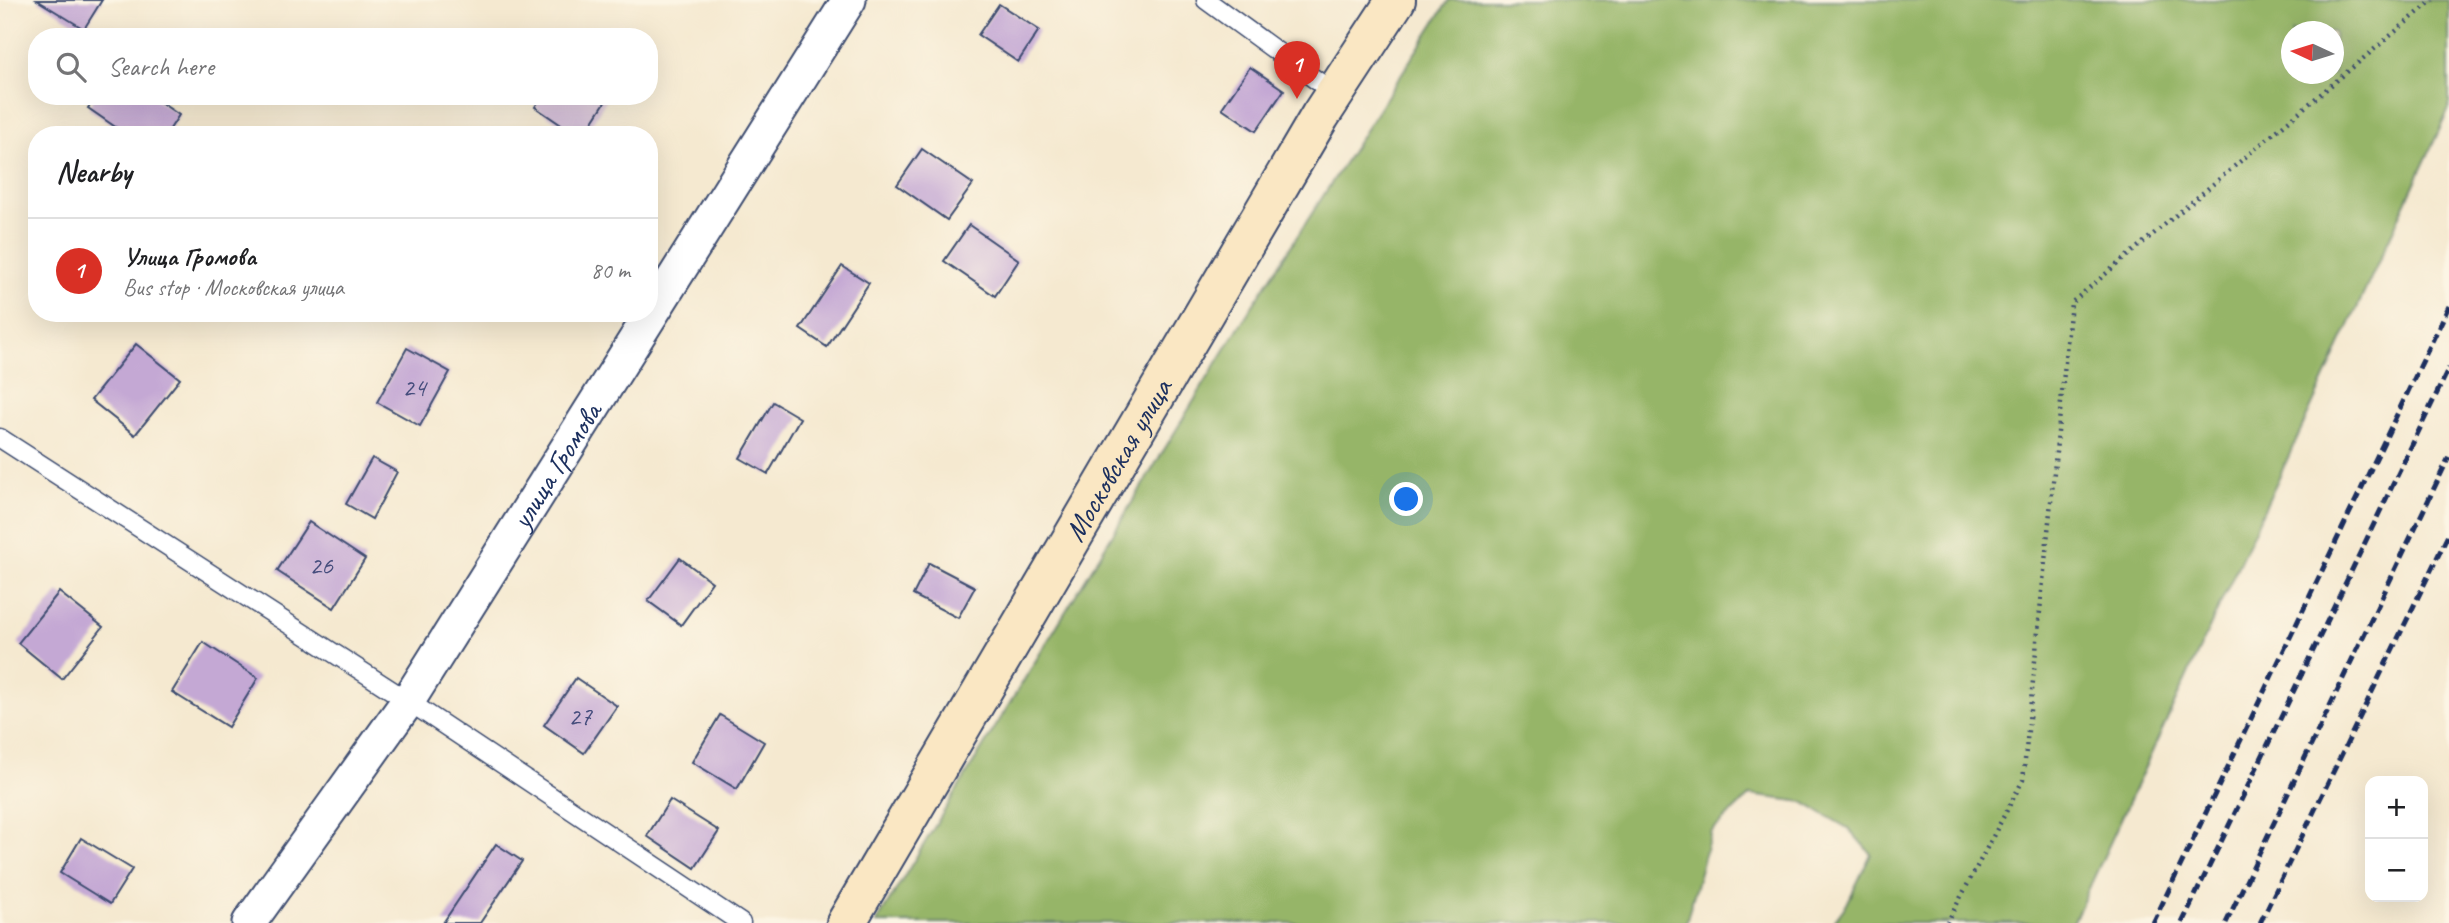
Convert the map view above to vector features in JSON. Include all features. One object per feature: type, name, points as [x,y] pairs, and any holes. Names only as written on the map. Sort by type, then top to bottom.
[{"type":"street","name":"улица Громова","points":[[658,304],[849,0]]},
{"type":"street","name":"Московская улица","points":[[846,923],[1334,93],[1396,0]]},
{"type":"street","name":"улица Громова","points":[[249,923],[408,701],[646,322]]},
{"type":"lane","points":[[1206,0],[1334,93]]},
{"type":"lane","points":[[0,438],[408,701],[741,923]]},
{"type":"path","points":[[1947,923],[2023,780],[2071,303],[2433,0]]},
{"type":"green space","points":[[1449,0],[2449,0],[2449,109],[2073,923],[1833,923],[1847,904],[1871,854],[1849,829],[1803,802],[1750,795],[1711,832],[1686,923],[876,923],[1237,330]]},
{"type":"building","points":[[37,0],[102,0],[82,28]]},
{"type":"building","points":[[999,4],[1039,30],[1018,62],[978,35]]},
{"type":"building","points":[[1250,67],[1284,90],[1256,131],[1222,108]]},
{"type":"building","points":[[90,105],[164,105],[179,115],[172,126],[114,126],[88,108]]},
{"type":"building","points":[[603,105],[590,126],[563,126],[535,107]]},
{"type":"building","points":[[922,149],[973,184],[947,220],[897,185]]},
{"type":"building","points":[[969,225],[1019,260],[995,296],[944,261]]},
{"type":"building","points":[[842,266],[869,283],[827,347],[800,329]]},
{"type":"building","points":[[136,344],[180,379],[135,435],[91,400]]},
{"type":"building","points":[[407,348],[450,372],[420,426],[377,402]]},
{"type":"building","points":[[773,402],[800,418],[768,474],[740,458]]},
{"type":"building","points":[[372,458],[397,472],[372,519],[346,504]]},
{"type":"building","points":[[309,522],[365,559],[334,608],[277,571]]},
{"type":"building","points":[[680,558],[712,582],[681,625],[648,601]]},
{"type":"building","points":[[929,563],[975,587],[958,618],[913,595]]},
{"type":"building","points":[[59,592],[103,627],[62,679],[18,643]]},
{"type":"building","points":[[203,642],[258,678],[228,727],[172,692]]},
{"type":"building","points":[[576,678],[617,706],[584,753],[544,725]]},
{"type":"building","points":[[720,715],[764,742],[737,789],[692,762]]},
{"type":"building","points":[[670,800],[719,831],[695,868],[647,836]]},
{"type":"building","points":[[81,838],[132,869],[110,904],[60,873]]},
{"type":"building","points":[[496,844],[522,861],[480,923],[443,923]]},
{"type":"railway","points":[[2153,923],[2449,306]]},
{"type":"railway","points":[[2182,923],[2449,368]]},
{"type":"railway","points":[[2226,923],[2449,457]]},
{"type":"railway","points":[[2260,923],[2449,533]]},
{"type":"place","name":"Улица Громова","points":[[1297,99]]}]
